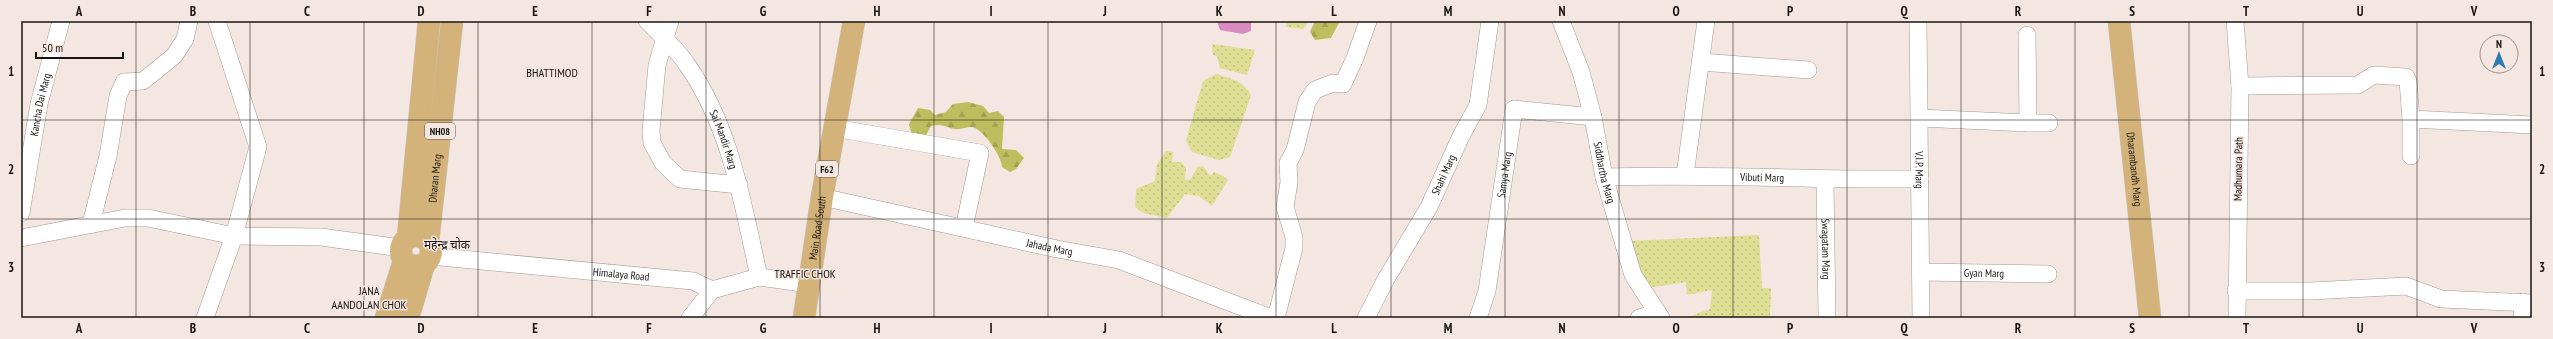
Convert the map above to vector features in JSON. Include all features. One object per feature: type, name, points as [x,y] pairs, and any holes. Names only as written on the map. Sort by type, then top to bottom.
[{"type":"main road","name":"Dharan Marg","points":[[416,251],[430,21]]},
{"type":"main road","name":"Dharan Marg","points":[[408,318],[416,251],[452,21]]},
{"type":"main road","name":"Main Road South","points":[[804,318],[822,197],[854,21]]},
{"type":"main road","name":"Dharambandh Marg","points":[[2119,21],[2150,318]]},
{"type":"main road","name":"NH08","points":[[386,318],[416,251]]},
{"type":"street","name":"Kancha Dai Marg","points":[[21,213],[39,104],[61,21]]},
{"type":"street","points":[[91,224],[108,156],[118,96],[124,82],[143,81],[168,61],[185,39],[188,21]]},
{"type":"street","points":[[205,318],[234,236],[258,147],[217,21]]},
{"type":"street","name":"Sai Mandir Marg","points":[[647,21],[688,65],[719,123],[739,185],[759,277]]},
{"type":"street","points":[[670,21],[657,65],[651,131],[652,143],[663,163],[680,179],[739,185]]},
{"type":"street","points":[[1276,318],[1294,248],[1294,237],[1284,207],[1289,182],[1288,163],[1295,150],[1307,102],[1315,90],[1333,83],[1343,84],[1355,58],[1368,21]]},
{"type":"street","name":"Shahi Marg","points":[[1366,318],[1386,279],[1429,207],[1461,136],[1478,106],[1490,21]]},
{"type":"street","name":"Siddhartha Marg","points":[[1561,21],[1581,72],[1593,117],[1604,178],[1633,275],[1659,315]]},
{"type":"street","points":[[1685,175],[1706,21]]},
{"type":"street","name":"V.I.P. Marg","points":[[1918,21],[1921,318]]},
{"type":"street","name":"Madhumara Path","points":[[2235,21],[2240,86],[2236,291],[2237,318]]},
{"type":"street","points":[[2027,35],[2028,123]]},
{"type":"street","points":[[1701,62],[1808,70]]},
{"type":"street","points":[[2240,86],[2358,85],[2374,75],[2401,75],[2406,77],[2408,81],[2411,119],[2411,156]]},
{"type":"street","name":"Samya Marg","points":[[1478,318],[1487,291],[1514,109],[1593,117]]},
{"type":"street","points":[[1920,118],[2049,123]]},
{"type":"street","points":[[2411,119],[2532,125]]},
{"type":"street","points":[[834,128],[980,153],[964,228]]},
{"type":"street","name":"Vibuti Marg","points":[[1604,178],[1685,175],[1825,180],[1920,179]]},
{"type":"street","name":"Swagatam Marg","points":[[1825,180],[1827,318]]},
{"type":"street","name":"Jahada Marg","points":[[822,197],[1120,260],[1270,318]]},
{"type":"street","name":"Himalaya Road","points":[[21,238],[125,218],[148,218],[234,236],[321,237],[416,251],[693,281],[712,290]]},
{"type":"street","name":"Gyan Marg","points":[[1921,272],[2048,274]]},
{"type":"street","points":[[690,318],[712,290],[759,277],[809,284]]},
{"type":"street","points":[[2236,291],[2311,290],[2406,286],[2441,299],[2528,306]]},
{"type":"street","points":[[1638,318],[1659,315]]},
{"type":"shaded area","points":[[1217,21],[1251,21],[1251,31],[1243,34],[1220,30]]},
{"type":"shaded area","points":[[1287,21],[1309,21],[1303,29],[1286,27]]},
{"type":"shaded area","points":[[1212,44],[1255,50],[1247,75],[1220,68],[1217,56],[1213,55]]},
{"type":"shaded area","points":[[1216,74],[1241,83],[1251,95],[1230,157],[1219,160],[1192,152],[1186,141],[1203,81]]},
{"type":"shaded area","points":[[1166,151],[1173,152],[1172,162],[1181,162],[1186,168],[1185,180],[1191,179],[1197,167],[1203,166],[1210,176],[1214,172],[1228,180],[1212,206],[1199,196],[1185,194],[1167,218],[1143,213],[1135,207],[1136,189],[1155,181],[1157,164]]},
{"type":"shaded area","points":[[1759,235],[1762,288],[1771,288],[1770,318],[1685,318],[1710,309],[1712,290],[1687,295],[1686,282],[1647,288],[1628,241]]},
{"type":"green space","points":[[1315,21],[1340,21],[1331,38],[1315,40],[1310,32]]},
{"type":"green space","points":[[968,102],[983,106],[989,113],[998,111],[1004,117],[1002,149],[1016,150],[1024,158],[1016,169],[1010,172],[1002,167],[999,157],[991,143],[975,128],[971,127],[957,129],[936,125],[931,126],[924,139],[913,139],[909,124],[918,108],[930,110],[935,115],[946,112],[953,104]]},
{"type":"district","name":"BHATTIMOD","points":[[552,73]]},
{"type":"district","name":"महेन्द्र चोक","points":[[447,245]]},
{"type":"district","name":"TRAFFIC CHOK","points":[[805,274]]},
{"type":"district","name":"JANA AANDOLAN CHOK","points":[[369,298]]}]
